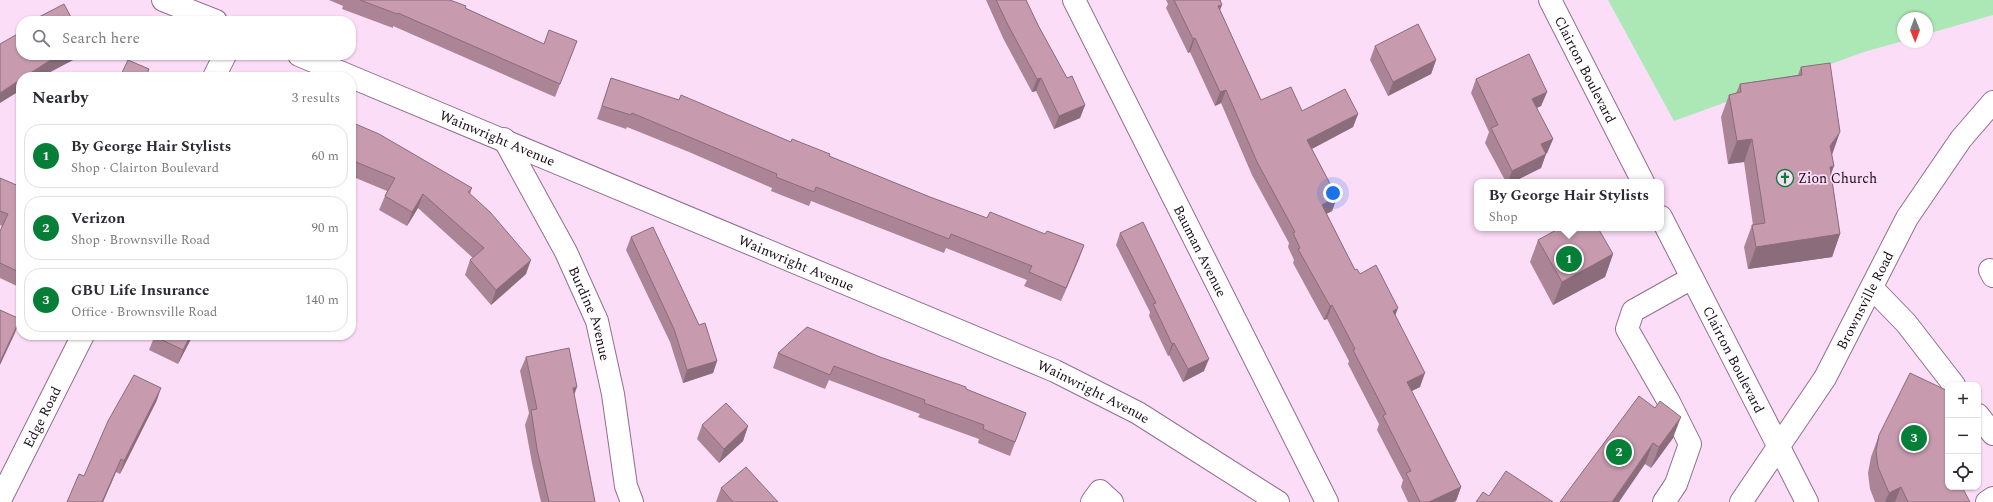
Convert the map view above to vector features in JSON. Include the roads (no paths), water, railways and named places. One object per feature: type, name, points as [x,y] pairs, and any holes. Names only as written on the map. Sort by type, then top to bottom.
[{"type":"main road","points":[[163,0],[203,16]]},
{"type":"main road","name":"Bauman Avenue","points":[[1074,0],[1327,502]]},
{"type":"main road","name":"Clairton Boulevard","points":[[1550,0],[1641,179]]},
{"type":"main road","points":[[216,72],[222,60]]},
{"type":"main road","name":"Wainwright Avenue","points":[[311,60],[340,72]]},
{"type":"main road","name":"Wainwright Avenue","points":[[356,78],[504,139],[1055,371],[1138,413],[1278,502]]},
{"type":"main road","name":"Brownsville Road","points":[[1741,502],[1825,378],[1907,218],[1961,139],[1993,102]]},
{"type":"main road","name":"Burdine Avenue","points":[[504,139],[566,252],[597,321],[613,394],[626,486],[632,502]]},
{"type":"main road","name":"Clairton Boulevard","points":[[1664,223],[1806,502]]},
{"type":"main road","points":[[1664,502],[1676,484],[1690,444],[1669,402],[1627,329],[1633,311],[1692,278]]},
{"type":"main road","points":[[1872,288],[1906,324],[1952,382]]},
{"type":"main road","name":"Edge Road","points":[[0,500],[80,340]]},
{"type":"main road","points":[[1980,418],[1993,434]]},
{"type":"main road","points":[[1092,502],[1100,492],[1112,502]]},
{"type":"main road","points":[[1987,502],[1993,498]]},
{"type":"place","name":"Zion Church","points":[[1785,178]]},
{"type":"place","name":"By George Hair Stylists","points":[[1569,259]]},
{"type":"place","name":"GBU Life Insurance","points":[[1914,438]]},
{"type":"place","name":"Verizon","points":[[1619,452]]}]
